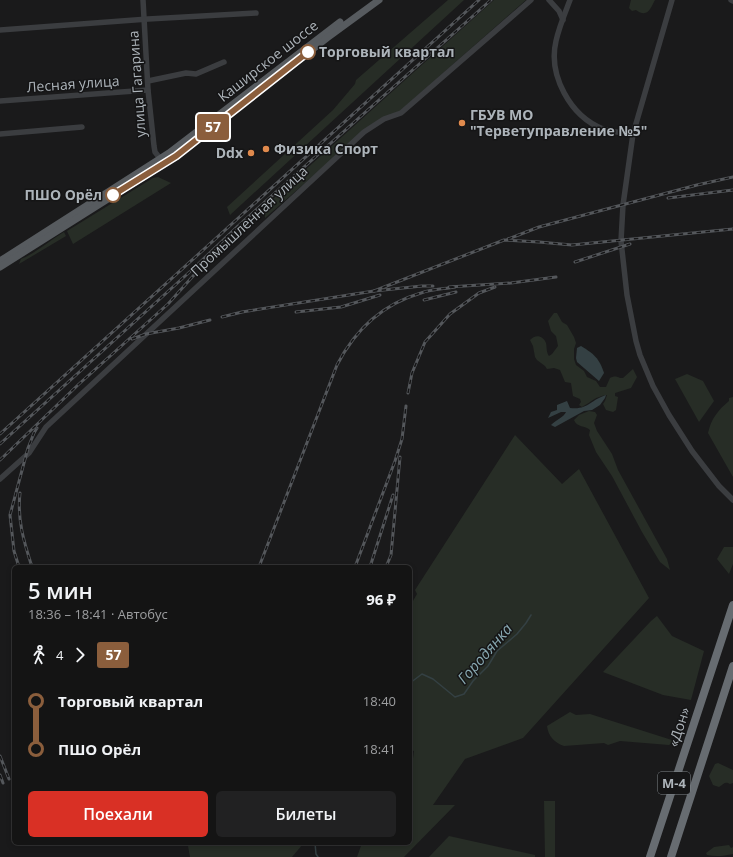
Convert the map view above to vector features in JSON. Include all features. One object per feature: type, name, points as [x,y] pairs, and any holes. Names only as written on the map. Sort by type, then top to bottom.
[{"type":"highway","name":"«Дон»","points":[[650,857],[733,605]]},
{"type":"highway","name":"М-4","points":[[671,857],[733,666]]},
{"type":"main road","name":"Каширское шоссе","points":[[0,267],[162,161],[325,33],[371,0]]},
{"type":"main road","name":"Каширское шоссе","points":[[0,261],[202,136],[327,38],[379,0]]},
{"type":"street","name":"улица Гагарина","points":[[143,0],[148,90],[154,146],[155,152],[162,161]]},
{"type":"street","name":"Промышленная улица","points":[[0,479],[29,453],[46,427],[364,132],[384,119],[401,113],[531,0]]},
{"type":"street","points":[[549,0],[559,11],[563,20]]},
{"type":"street","points":[[570,0],[556,42],[555,59],[561,86],[566,96],[582,116],[592,123],[602,129],[633,134]]},
{"type":"street","points":[[672,0],[633,134],[623,205],[621,241],[626,295],[640,355],[653,386],[669,415],[692,451],[719,486],[733,500]]},
{"type":"street","points":[[0,30],[145,19],[256,13]]},
{"type":"street","points":[[148,81],[186,73],[196,74],[224,62]]},
{"type":"street","name":"Лесная улица","points":[[0,102],[148,90]]},
{"type":"street","points":[[0,134],[82,127]]},
{"type":"shaded area","points":[[448,0],[464,0],[230,215],[227,207],[333,110],[355,84],[356,80]]},
{"type":"shaded area","points":[[494,0],[526,0],[400,111],[360,135],[265,218],[264,207]]},
{"type":"shaded area","points":[[631,0],[655,0],[650,9],[646,13],[643,13],[636,10],[632,11],[629,8]]},
{"type":"shaded area","points":[[158,177],[171,183],[73,244],[67,231],[153,178]]},
{"type":"shaded area","points":[[64,232],[66,236],[19,264],[21,259]]},
{"type":"shaded area","points":[[554,313],[557,313],[562,322],[567,325],[574,337],[576,343],[574,349],[574,359],[576,365],[584,371],[587,377],[596,381],[600,387],[606,387],[611,377],[615,376],[623,378],[633,369],[637,377],[631,388],[615,393],[615,396],[618,397],[616,410],[613,412],[606,410],[603,404],[607,395],[596,398],[582,407],[579,405],[581,402],[580,399],[573,396],[571,383],[565,382],[560,370],[554,368],[547,369],[535,357],[530,340],[536,336],[539,336],[545,340],[547,353],[549,356],[558,346],[556,336],[551,331],[548,321]]},
{"type":"shaded area","points":[[581,346],[593,354],[598,360],[604,373],[599,381],[577,362],[577,348]]},
{"type":"shaded area","points":[[687,374],[703,381],[714,401],[699,422],[675,379]]},
{"type":"shaded area","points":[[606,395],[600,405],[592,410],[584,411],[555,427],[551,425],[566,412],[561,412],[548,418],[551,412],[557,410],[557,405],[567,401],[570,408],[581,408]]},
{"type":"shaded area","points":[[733,397],[733,477],[708,433],[711,423],[716,415],[729,401],[729,398]]},
{"type":"shaded area","points":[[589,411],[595,412],[597,415],[594,423],[597,431],[612,454],[618,470],[667,559],[670,570],[660,562],[612,476],[596,452],[589,435],[590,430],[575,423],[574,420],[579,415]]},
{"type":"shaded area","points":[[515,435],[562,484],[579,469],[649,598],[523,738],[465,759],[433,805],[455,805],[404,857],[357,857],[361,845],[412,845],[412,766],[414,751],[412,750],[412,603],[417,594],[415,590]]},
{"type":"shaded area","points":[[724,547],[733,547],[733,564],[729,574],[717,559]]},
{"type":"shaded area","points":[[657,616],[672,636],[704,651],[691,700],[663,695],[603,672]]},
{"type":"shaded area","points":[[570,712],[576,715],[590,714],[675,741],[669,745],[620,741],[608,745],[604,743],[564,746],[552,739],[547,726]]},
{"type":"shaded area","points":[[718,763],[733,770],[733,783],[726,783],[719,787],[713,785],[709,776],[715,764]]},
{"type":"shaded area","points":[[544,801],[555,801],[555,857],[545,857]]},
{"type":"shaded area","points":[[449,836],[535,855],[535,857],[429,857]]},
{"type":"shaded area","points":[[302,845],[292,857],[190,857],[188,846]]},
{"type":"shaded area","points":[[729,845],[731,848],[733,847],[733,854],[717,856],[707,855],[706,853],[714,847]]},
{"type":"waterway","name":"Городянка","points":[[412,682],[422,674],[433,679],[455,697],[464,694],[473,681],[488,666],[497,651],[517,634],[531,615]]},
{"type":"waterway","name":"Городянка","points":[[315,845],[316,854],[318,857]]},
{"type":"railway","points":[[0,434],[479,0]]},
{"type":"railway","points":[[0,444],[238,226],[491,0]]},
{"type":"railway","points":[[508,239],[539,227],[697,185],[733,177]]},
{"type":"railway","points":[[668,198],[733,190]]},
{"type":"railway","points":[[374,291],[504,240],[572,245],[733,229]]},
{"type":"railway","points":[[575,262],[630,244]]},
{"type":"railway","points":[[208,263],[220,252]]},
{"type":"railway","points":[[0,460],[79,384],[168,304],[194,275]]},
{"type":"railway","points":[[449,287],[511,283],[556,277]]},
{"type":"railway","points":[[222,317],[242,312],[374,291],[433,286]]},
{"type":"railway","points":[[260,565],[337,365],[344,352],[361,330],[382,311],[407,298],[425,292],[455,287]]},
{"type":"railway","points":[[408,393],[412,373],[425,342],[450,314],[479,293],[495,287]]},
{"type":"railway","points":[[424,300],[456,292]]},
{"type":"railway","points":[[296,312],[341,307],[380,295]]},
{"type":"railway","points":[[132,339],[146,334],[210,320]]},
{"type":"railway","points":[[356,565],[402,439],[406,406]]},
{"type":"railway","points":[[18,565],[14,551],[10,515],[28,448],[37,428]]},
{"type":"railway","points":[[387,565],[391,555],[400,457]]},
{"type":"railway","points":[[20,493],[20,522],[31,565]]},
{"type":"railway","points":[[371,565],[393,495]]},
{"type":"railway","points":[[0,756],[9,779]]},
{"type":"railway","points":[[0,775],[3,783]]},
{"type":"bus line","name":"57","points":[[113,195],[176,156],[308,52]]},
{"type":"place","name":"Торговый квартал","points":[[308,52]]},
{"type":"place","name":"ГБУВ МО \"Терветуправление №5\"","points":[[462,123]]},
{"type":"place","name":"Физика Спорт","points":[[266,149]]},
{"type":"place","name":"Ddx","points":[[251,153]]},
{"type":"place","name":"ПШО Орёл","points":[[113,195]]}]
